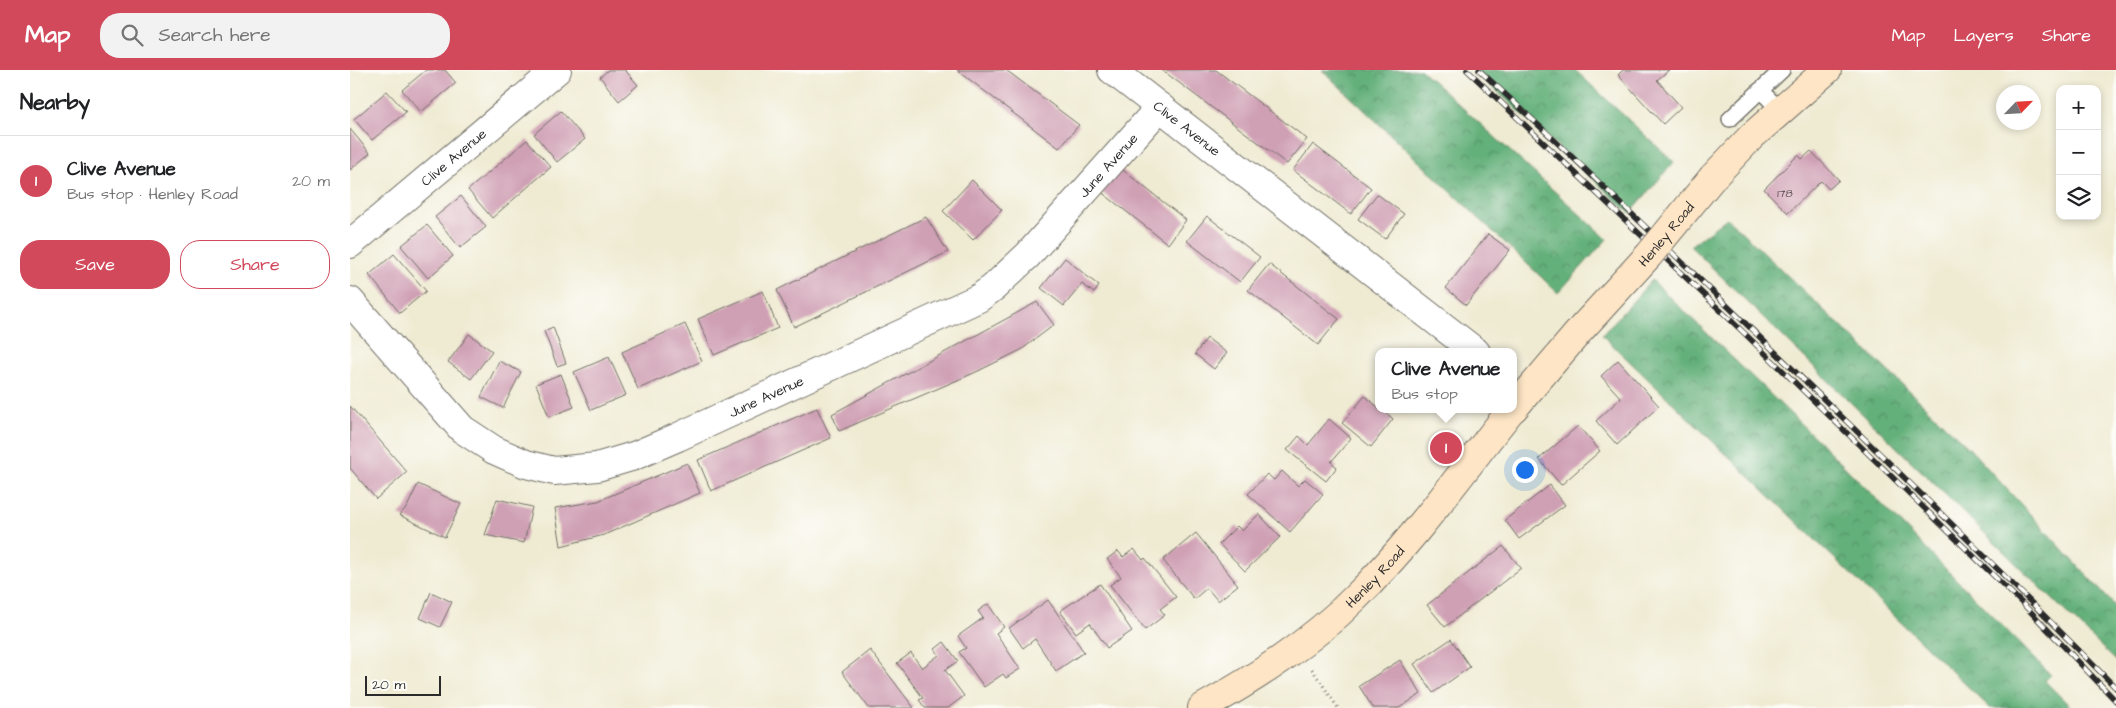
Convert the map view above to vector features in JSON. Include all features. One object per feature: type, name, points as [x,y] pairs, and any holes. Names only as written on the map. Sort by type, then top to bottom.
[{"type":"street","name":"Clive Avenue","points":[[350,244],[557,70]]},
{"type":"street","name":"Clive Avenue","points":[[1112,70],[1471,348]]},
{"type":"street","name":"Henley Road","points":[[1517,397],[1649,255],[1712,177],[1780,110],[1827,70]]},
{"type":"street","name":"June Avenue","points":[[350,301],[462,429],[494,450],[526,464],[554,471],[597,467],[634,456],[678,437],[979,298],[994,287],[1028,255],[1160,107]]},
{"type":"street","name":"Henley Road","points":[[1202,708],[1244,685],[1297,648],[1354,599],[1389,563],[1505,413]]},
{"type":"lane","points":[[1730,119],[1782,70]]},
{"type":"lane","points":[[1760,90],[1780,110]]},
{"type":"path","points":[[1297,648],[1338,708]]},
{"type":"green space","points":[[1322,70],[1421,70],[1607,239],[1558,293]]},
{"type":"green space","points":[[1474,70],[1575,70],[1674,162],[1630,213]]},
{"type":"green space","points":[[1727,218],[1968,447],[2116,607],[2116,661],[1690,246]]},
{"type":"green space","points":[[1652,280],[1832,454],[2051,675],[2045,681],[2072,708],[1990,708],[1602,335]]},
{"type":"building","points":[[426,70],[445,70],[456,83],[421,112],[402,90]]},
{"type":"building","points":[[608,70],[625,70],[638,85],[619,101],[600,77]]},
{"type":"building","points":[[957,70],[1006,70],[1079,125],[1059,148]]},
{"type":"building","points":[[1162,70],[1216,70],[1307,139],[1287,164]]},
{"type":"building","points":[[1623,70],[1669,70],[1657,80],[1681,107],[1663,124],[1618,75]]},
{"type":"building","points":[[387,91],[406,112],[372,140],[354,119]]},
{"type":"building","points":[[561,111],[585,139],[557,162],[534,134]]},
{"type":"building","points":[[350,129],[370,153],[350,170]]},
{"type":"building","points":[[527,140],[551,167],[492,218],[468,190]]},
{"type":"building","points":[[1313,144],[1371,188],[1351,214],[1293,170]]},
{"type":"building","points":[[1811,151],[1839,180],[1829,189],[1821,181],[1788,213],[1764,189],[1798,155],[1802,159]]},
{"type":"building","points":[[1119,167],[1186,220],[1168,244],[1100,191]]},
{"type":"building","points":[[972,180],[1002,210],[973,240],[943,211]]},
{"type":"building","points":[[1377,194],[1404,214],[1385,239],[1358,219]]},
{"type":"building","points":[[461,196],[486,227],[460,248],[435,217]]},
{"type":"building","points":[[1207,216],[1260,257],[1240,282],[1187,241]]},
{"type":"building","points":[[926,217],[948,252],[794,327],[777,290]]},
{"type":"building","points":[[427,225],[453,256],[428,278],[401,246]]},
{"type":"building","points":[[1488,234],[1510,250],[1466,305],[1446,288]]},
{"type":"building","points":[[394,254],[426,291],[400,313],[369,275]]},
{"type":"building","points":[[1065,258],[1099,286],[1094,293],[1082,284],[1064,306],[1041,288]]},
{"type":"building","points":[[1269,264],[1339,319],[1318,345],[1248,290]]},
{"type":"building","points":[[763,291],[778,328],[714,355],[698,319]]},
{"type":"building","points":[[1037,302],[1054,325],[1021,350],[974,373],[839,431],[832,414]]},
{"type":"building","points":[[685,324],[702,361],[638,389],[622,352]]},
{"type":"building","points":[[553,327],[566,363],[557,366],[544,331]]},
{"type":"building","points":[[469,334],[492,351],[471,379],[448,362]]},
{"type":"building","points":[[1207,338],[1227,353],[1214,369],[1195,354]]},
{"type":"building","points":[[609,357],[626,395],[591,410],[574,372]]},
{"type":"building","points":[[1618,360],[1659,406],[1617,445],[1596,421],[1621,398],[1601,376]]},
{"type":"building","points":[[499,361],[521,372],[503,408],[481,397]]},
{"type":"building","points":[[561,374],[574,407],[549,417],[536,384]]},
{"type":"building","points":[[1365,396],[1375,404],[1375,413],[1386,413],[1393,419],[1371,447],[1342,423]]},
{"type":"building","points":[[350,406],[407,472],[376,499],[350,468]]},
{"type":"building","points":[[817,408],[831,438],[711,491],[698,460]]},
{"type":"building","points":[[1329,419],[1351,438],[1331,462],[1337,467],[1326,481],[1287,450],[1299,436],[1308,445]]},
{"type":"building","points":[[1578,426],[1600,451],[1561,485],[1539,459]]},
{"type":"building","points":[[687,463],[700,493],[604,535],[561,546],[555,508],[598,501]]},
{"type":"building","points":[[1282,471],[1298,486],[1305,479],[1323,494],[1290,532],[1248,494],[1267,474],[1274,480]]},
{"type":"building","points":[[418,484],[461,504],[445,537],[399,515],[407,507]]},
{"type":"building","points":[[1550,485],[1565,505],[1519,539],[1505,520]]},
{"type":"building","points":[[497,499],[532,507],[524,543],[485,535]]},
{"type":"building","points":[[1259,514],[1280,537],[1245,571],[1219,544],[1237,526],[1242,531]]},
{"type":"building","points":[[1196,533],[1238,585],[1218,601],[1207,588],[1194,599],[1163,560]]},
{"type":"building","points":[[1503,546],[1521,568],[1445,627],[1427,605]]},
{"type":"building","points":[[1134,549],[1143,560],[1145,558],[1176,597],[1160,609],[1165,615],[1145,630],[1110,585],[1121,577],[1107,559],[1118,551],[1123,557]]},
{"type":"building","points":[[1100,584],[1132,631],[1107,648],[1090,623],[1076,633],[1060,611]]},
{"type":"building","points":[[431,592],[452,602],[440,627],[420,618]]},
{"type":"building","points":[[1048,600],[1084,652],[1056,671],[1035,639],[1023,648],[1009,628]]},
{"type":"building","points":[[988,604],[1004,627],[996,633],[1020,669],[1006,678],[1003,674],[984,687],[959,652],[966,648],[958,636],[983,618],[978,611]]},
{"type":"building","points":[[1451,639],[1470,667],[1433,693],[1414,664]]},
{"type":"building","points":[[944,642],[958,661],[945,670],[964,696],[948,708],[925,708],[919,700],[923,698],[897,663],[911,653],[922,668],[939,655],[935,649]]},
{"type":"building","points":[[870,650],[914,708],[869,708],[842,672]]},
{"type":"building","points":[[1400,660],[1421,694],[1399,708],[1373,708],[1359,686]]},
{"type":"railway","points":[[1467,70],[1740,329],[2028,609],[2116,701]]},
{"type":"railway","points":[[1479,70],[1770,347],[2116,688]]},
{"type":"place","name":"Clive Avenue","points":[[1446,448]]}]
